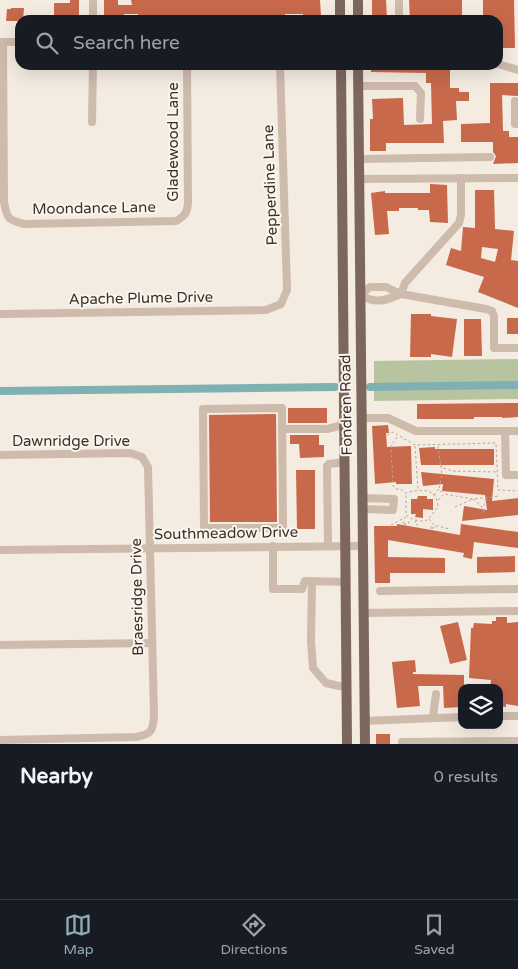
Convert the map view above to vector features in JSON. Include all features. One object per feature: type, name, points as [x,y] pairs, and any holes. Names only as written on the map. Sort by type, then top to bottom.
[{"type":"main road","points":[[340,0],[340,15]]},
{"type":"main road","points":[[358,0],[358,15]]},
{"type":"main road","name":"Fondren Road","points":[[341,70],[348,744]]},
{"type":"main road","name":"Fondren Road","points":[[358,70],[364,744]]},
{"type":"main road","points":[[342,170],[359,175]]},
{"type":"main road","points":[[343,295],[360,295]]},
{"type":"main road","points":[[344,419],[362,418]]},
{"type":"main road","points":[[347,686],[364,686]]},
{"type":"street","points":[[93,0],[93,15]]},
{"type":"street","points":[[399,0],[399,15]]},
{"type":"street","points":[[2,42],[15,42]]},
{"type":"street","name":"Moondance Lane","points":[[2,42],[4,202],[6,215],[12,221],[24,224],[176,221],[184,217]]},
{"type":"street","points":[[503,66],[518,70]]},
{"type":"street","points":[[92,122],[93,70]]},
{"type":"street","name":"Gladewood Lane","points":[[184,217],[187,212],[188,203],[187,70]]},
{"type":"street","name":"Pepperdine Lane","points":[[280,70],[287,290],[281,304]]},
{"type":"street","points":[[359,86],[415,86],[421,93],[420,118]]},
{"type":"street","points":[[515,100],[515,124],[518,124]]},
{"type":"street","points":[[359,159],[490,157]]},
{"type":"street","points":[[359,175],[518,178]]},
{"type":"street","points":[[461,178],[461,215],[459,222],[406,283],[401,294],[386,300],[370,301],[360,295],[370,287],[386,287],[401,294],[492,311],[494,316],[494,348],[518,348]]},
{"type":"street","name":"Apache Plume Drive","points":[[0,314],[266,310],[281,304]]},
{"type":"street","points":[[282,408],[282,429],[282,528],[204,528],[203,409],[282,408]]},
{"type":"street","points":[[362,418],[388,418],[416,431],[518,431]]},
{"type":"street","points":[[282,429],[327,429],[339,426],[344,419]]},
{"type":"street","points":[[505,431],[506,475],[518,475]]},
{"type":"street","name":"Dawnridge Drive","points":[[0,455],[130,453],[142,457]]},
{"type":"street","name":"Braesridge Drive","points":[[24,742],[136,738],[147,735],[153,728],[148,467],[142,457]]},
{"type":"street","points":[[328,546],[327,466],[329,464],[345,462]]},
{"type":"street","points":[[327,495],[345,495]]},
{"type":"street","points":[[362,498],[394,499],[393,510],[362,510]]},
{"type":"street","points":[[328,518],[345,517]]},
{"type":"street","points":[[273,546],[273,589],[302,589],[305,581],[346,582]]},
{"type":"street","name":"Southmeadow Drive","points":[[0,550],[363,546]]},
{"type":"street","points":[[312,581],[311,641],[313,668],[326,682],[347,686]]},
{"type":"street","points":[[380,592],[518,589]]},
{"type":"street","points":[[363,613],[518,611]]},
{"type":"street","points":[[0,645],[152,643]]},
{"type":"street","points":[[433,717],[436,694]]},
{"type":"street","points":[[503,716],[518,716]]},
{"type":"street","points":[[364,721],[458,717]]},
{"type":"street","points":[[0,740],[24,742]]},
{"type":"street","points":[[402,744],[402,742],[518,741]]},
{"type":"path","points":[[387,435],[393,432],[415,444],[496,442],[498,490],[518,490]]},
{"type":"path","points":[[398,436],[391,446],[393,486],[406,494]]},
{"type":"path","points":[[415,444],[418,490]]},
{"type":"path","points":[[434,495],[440,489],[442,476],[438,444]]},
{"type":"path","points":[[441,464],[447,470],[497,472]]},
{"type":"path","points":[[442,476],[447,470]]},
{"type":"path","points":[[440,489],[444,494],[473,500],[481,506],[484,513]]},
{"type":"path","points":[[406,494],[418,490],[426,490],[434,495],[438,506],[430,515],[431,529],[436,528],[436,525]]},
{"type":"path","points":[[406,494],[405,508],[407,516],[416,520],[430,521],[449,529]]},
{"type":"path","points":[[437,500],[444,494]]},
{"type":"path","points":[[455,507],[473,500],[500,496]]},
{"type":"path","points":[[484,513],[484,504],[488,498]]},
{"type":"path","points":[[480,512],[484,513]]},
{"type":"path","points":[[391,524],[407,516]]},
{"type":"path","points":[[404,518],[404,524],[409,523],[410,518]]},
{"type":"path","points":[[430,521],[434,518]]},
{"type":"path","points":[[416,520],[415,524],[418,527]]},
{"type":"green space","points":[[518,359],[518,399],[374,401],[374,361]]},
{"type":"building","points":[[70,0],[79,0],[79,15],[54,15],[54,3],[70,3]]},
{"type":"building","points":[[104,0],[118,0],[118,5],[132,5],[131,0],[320,0],[321,15],[124,14],[104,15]]},
{"type":"building","points":[[372,0],[386,0],[387,15],[372,15]]},
{"type":"building","points":[[409,0],[462,0],[462,15],[410,15]]},
{"type":"building","points":[[483,0],[514,0],[515,48],[503,48],[503,15],[483,15]]},
{"type":"building","points":[[24,8],[23,15],[15,15],[15,21],[6,21],[7,9]]},
{"type":"building","points":[[371,70],[450,70],[450,88],[459,88],[459,92],[469,92],[469,101],[456,101],[457,120],[443,121],[444,143],[386,143],[386,151],[370,151],[370,119],[373,119],[372,99],[403,98],[404,125],[432,124],[431,83],[426,83],[426,73],[371,72]]},
{"type":"building","points":[[490,83],[518,83],[518,96],[502,95],[503,131],[509,131],[509,137],[518,137],[518,163],[493,164],[496,156],[493,152],[493,142],[461,142],[461,124],[490,123]]},
{"type":"building","points":[[430,184],[447,185],[448,223],[430,222],[429,210],[399,208],[399,211],[387,211],[389,234],[375,235],[371,193],[385,191],[385,193],[430,193]]},
{"type":"building","points":[[475,190],[494,190],[495,229],[514,231],[511,260],[518,261],[518,308],[478,292],[484,277],[446,265],[451,248],[461,251],[463,227],[475,228]],"holes":[[[482,247],[498,249],[495,262],[481,258]]]},
{"type":"building","points":[[411,314],[431,314],[431,316],[457,319],[452,357],[431,354],[431,357],[410,357]]},
{"type":"building","points":[[507,318],[518,318],[518,334],[507,334]]},
{"type":"building","points":[[464,319],[481,319],[482,356],[464,356]]},
{"type":"building","points":[[518,403],[518,417],[417,419],[417,404]]},
{"type":"building","points":[[288,408],[327,408],[327,423],[288,423]]},
{"type":"building","points":[[276,414],[277,522],[210,522],[209,415]]},
{"type":"building","points":[[388,425],[389,433],[386,433],[387,447],[411,446],[412,484],[396,484],[396,482],[375,484],[372,426]]},
{"type":"building","points":[[290,435],[319,435],[319,445],[324,445],[324,457],[300,458],[299,444],[290,444]]},
{"type":"building","points":[[435,447],[435,449],[494,449],[494,465],[421,465],[419,448]]},
{"type":"building","points":[[296,470],[315,470],[315,529],[297,529]]},
{"type":"building","points":[[421,472],[494,479],[492,501],[518,498],[518,515],[462,521],[464,506],[487,510],[485,495],[442,491],[443,484],[423,486]]},
{"type":"building","points":[[418,496],[427,496],[427,499],[433,499],[433,510],[423,509],[423,518],[415,517],[416,514],[411,514],[411,499],[417,499]]},
{"type":"building","points":[[397,524],[460,535],[461,524],[518,532],[518,548],[474,542],[472,559],[463,557],[464,553],[388,540],[388,557],[445,558],[445,573],[390,573],[390,583],[375,583],[374,526],[397,526]]},
{"type":"building","points":[[515,556],[515,572],[477,573],[477,557]]},
{"type":"building","points":[[496,617],[507,617],[507,623],[518,622],[518,706],[506,704],[506,707],[503,707],[503,684],[490,684],[491,680],[469,678],[471,628],[473,628],[474,623],[492,624],[492,621],[496,621]]},
{"type":"building","points":[[458,622],[467,660],[450,664],[440,626]]},
{"type":"building","points":[[415,660],[416,672],[413,672],[413,674],[464,675],[464,684],[458,684],[458,707],[444,708],[443,686],[418,686],[420,706],[397,708],[392,662]]},
{"type":"building","points":[[376,734],[390,734],[390,744],[376,744]]},
{"type":"waterway","points":[[370,387],[518,385]]},
{"type":"waterway","points":[[0,391],[335,387]]}]
